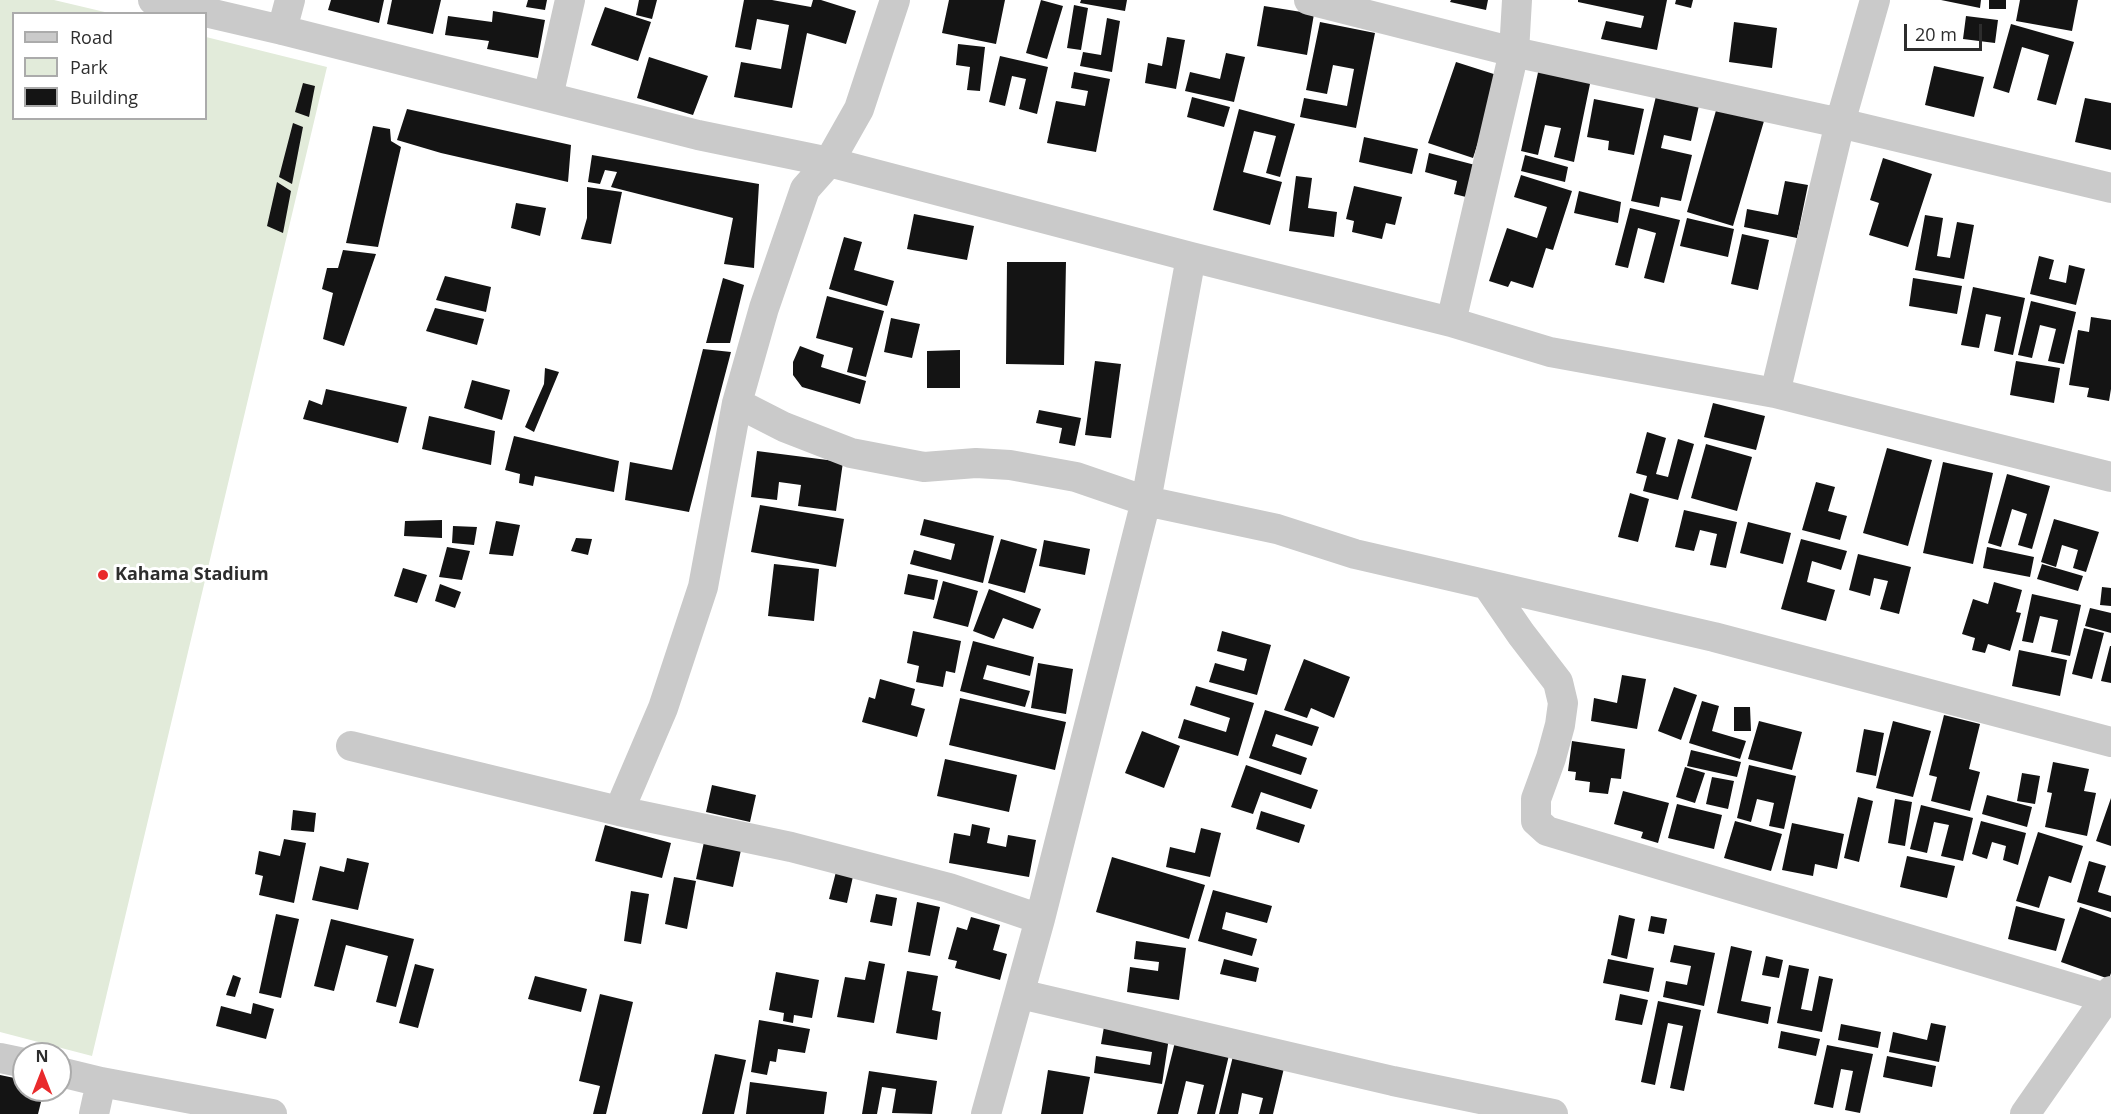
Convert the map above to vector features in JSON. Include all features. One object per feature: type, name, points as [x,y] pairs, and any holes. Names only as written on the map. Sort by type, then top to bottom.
[{"type":"street","points":[[153,0],[205,12]]},
{"type":"street","points":[[282,30],[290,0]]},
{"type":"street","points":[[548,97],[570,0]]},
{"type":"street","points":[[619,811],[663,708],[703,587],[737,403],[764,308],[805,189],[829,162],[859,109],[895,0]]},
{"type":"street","points":[[1309,0],[1373,8],[1514,52],[1840,123],[2111,188]]},
{"type":"street","points":[[1451,322],[1514,52],[1517,0]]},
{"type":"street","points":[[1775,393],[1840,123],[1875,0]]},
{"type":"street","points":[[207,13],[698,135],[829,162],[1191,257],[1451,322],[1550,351],[1775,393],[2111,477]]},
{"type":"street","points":[[986,1114],[1040,919],[1146,501],[1191,257]]},
{"type":"street","points":[[737,403],[784,427],[851,453],[924,467],[976,463],[1010,465],[1076,477],[1146,501],[1277,529],[1356,554],[1714,637],[2111,742]]},
{"type":"street","points":[[1488,586],[1558,682],[1563,703],[1560,725],[1536,799],[1536,821],[1547,831],[2108,995],[2025,1114]]},
{"type":"street","points":[[351,746],[619,811],[791,847],[949,888],[1040,919]]},
{"type":"street","points":[[1020,994],[1393,1081],[1553,1114]]},
{"type":"street","points":[[72,1075],[272,1114]]},
{"type":"street","points":[[94,1114],[101,1082]]},
{"type":"green space","name":"Kahama Stadium","points":[[0,0],[54,0],[105,12],[12,12],[12,120],[207,120],[207,37],[327,67],[92,1056],[72,1051],[72,1042],[38,1042],[0,1032]]},
{"type":"building","points":[[331,0],[384,0],[379,23],[328,10]]},
{"type":"building","points":[[392,0],[441,0],[433,34],[387,24]]},
{"type":"building","points":[[528,0],[547,0],[545,10],[526,7]]},
{"type":"building","points":[[639,0],[657,0],[652,19],[636,15]]},
{"type":"building","points":[[744,0],[772,0],[811,7],[813,0],[821,0],[856,11],[846,44],[807,33],[792,108],[734,97],[741,62],[781,69],[789,25],[757,19],[751,50],[735,47]]},
{"type":"building","points":[[949,0],[1005,0],[996,44],[942,33]]},
{"type":"building","points":[[1041,0],[1063,6],[1047,59],[1026,53]]},
{"type":"building","points":[[1081,0],[1127,0],[1125,11],[1080,3]]},
{"type":"building","points":[[1451,0],[1488,0],[1486,10],[1450,2]]},
{"type":"building","points":[[1578,0],[1667,0],[1657,50],[1601,39],[1606,21],[1641,28],[1644,16],[1578,2]]},
{"type":"building","points":[[1676,0],[1693,0],[1691,8],[1675,4]]},
{"type":"building","points":[[1941,0],[1981,0],[1980,8]]},
{"type":"building","points":[[1989,0],[2006,0],[2006,9],[1989,9]]},
{"type":"building","points":[[2020,0],[2078,0],[2072,31],[2016,21]]},
{"type":"building","points":[[1074,5],[1088,8],[1081,50],[1067,48]]},
{"type":"building","points":[[1264,6],[1314,14],[1307,55],[1257,46]]},
{"type":"building","points":[[605,7],[651,22],[638,61],[591,45]]},
{"type":"building","points":[[493,11],[545,20],[538,58],[487,49],[489,41],[445,35],[448,16],[492,22]]},
{"type":"building","points":[[1966,16],[1998,20],[1995,43],[1963,39]]},
{"type":"building","points":[[1107,18],[1120,21],[1112,72],[1080,66],[1083,52],[1101,55]]},
{"type":"building","points":[[1320,22],[1375,33],[1356,128],[1300,117],[1304,98],[1347,106],[1354,69],[1333,65],[1327,94],[1306,90]]},
{"type":"building","points":[[1734,22],[1777,28],[1772,68],[1729,62]]},
{"type":"building","points":[[2011,24],[2074,42],[2056,105],[2037,100],[2049,55],[2022,47],[2009,93],[1993,88]]},
{"type":"building","points":[[1167,37],[1185,40],[1176,89],[1145,83],[1148,63],[1162,66]]},
{"type":"building","points":[[958,44],[985,47],[980,91],[967,90],[970,67],[956,65]]},
{"type":"building","points":[[1226,53],[1245,57],[1234,102],[1185,91],[1190,72],[1220,79]]},
{"type":"building","points":[[1000,56],[1048,67],[1037,114],[1019,109],[1026,79],[1012,76],[1005,106],[989,102]]},
{"type":"building","points":[[649,57],[708,76],[693,115],[637,98]]},
{"type":"building","points":[[1456,62],[1500,76],[1473,158],[1428,143]]},
{"type":"building","points":[[1934,66],[1984,77],[1974,117],[1925,105]]},
{"type":"building","points":[[1539,68],[1591,79],[1574,162],[1554,157],[1561,128],[1545,125],[1538,155],[1521,151]]},
{"type":"building","points":[[1074,72],[1110,79],[1096,152],[1047,143],[1056,101],[1085,106],[1088,91],[1071,88]]},
{"type":"building","points":[[303,83],[315,86],[309,117],[295,112]]},
{"type":"building","points":[[1657,92],[1700,101],[1691,141],[1664,135],[1661,148],[1692,155],[1681,201],[1661,197],[1659,207],[1631,201]]},
{"type":"building","points":[[1192,97],[1230,107],[1224,127],[1187,117]]},
{"type":"building","points":[[2085,98],[2111,103],[2111,150],[2075,142]]},
{"type":"building","points":[[1594,99],[1644,109],[1634,155],[1608,150],[1609,141],[1587,137]]},
{"type":"building","points":[[1717,107],[1764,121],[1733,226],[1687,212]]},
{"type":"building","points":[[407,109],[571,145],[568,182],[441,153],[397,140]]},
{"type":"building","points":[[1239,109],[1295,124],[1280,177],[1266,173],[1276,136],[1254,131],[1243,172],[1282,182],[1270,225],[1213,210]]},
{"type":"building","points":[[293,123],[303,127],[292,184],[279,177]]},
{"type":"building","points":[[373,126],[390,129],[391,141],[401,147],[378,247],[346,243]]},
{"type":"building","points":[[1364,137],[1418,149],[1412,174],[1359,162]]},
{"type":"building","points":[[1429,153],[1479,166],[1470,198],[1454,194],[1457,181],[1425,172]]},
{"type":"building","points":[[592,155],[759,184],[754,268],[724,264],[733,218],[611,187],[617,172],[605,170],[600,184],[588,182]]},
{"type":"building","points":[[1525,155],[1568,167],[1565,182],[1521,171]]},
{"type":"building","points":[[1883,158],[1932,174],[1908,247],[1869,235],[1879,203],[1870,200]]},
{"type":"building","points":[[1521,175],[1572,191],[1553,250],[1546,248],[1533,288],[1511,281],[1508,287],[1489,281],[1507,228],[1537,238],[1547,207],[1514,197]]},
{"type":"building","points":[[1296,176],[1312,178],[1308,208],[1337,212],[1334,237],[1289,231]]},
{"type":"building","points":[[1785,181],[1808,185],[1797,238],[1744,227],[1747,209],[1778,215]]},
{"type":"building","points":[[277,182],[291,191],[283,233],[267,226]]},
{"type":"building","points":[[1354,186],[1402,197],[1395,225],[1386,223],[1382,239],[1352,232],[1354,221],[1346,219]]},
{"type":"building","points":[[587,187],[622,192],[611,244],[581,239],[587,218]]},
{"type":"building","points":[[1579,191],[1621,202],[1618,223],[1574,213]]},
{"type":"building","points":[[516,203],[546,208],[540,236],[511,228]]},
{"type":"building","points":[[1630,208],[1680,220],[1664,283],[1644,278],[1656,233],[1638,228],[1628,268],[1615,265]]},
{"type":"building","points":[[914,214],[974,226],[967,260],[907,249]]},
{"type":"building","points":[[1925,215],[1943,218],[1937,256],[1950,258],[1957,222],[1974,225],[1964,279],[1915,270]]},
{"type":"building","points":[[1687,218],[1734,229],[1728,257],[1680,246]]},
{"type":"building","points":[[1742,234],[1769,240],[1758,290],[1731,284]]},
{"type":"building","points":[[844,237],[862,242],[854,270],[894,281],[887,306],[829,289]]},
{"type":"building","points":[[343,250],[376,254],[344,346],[323,339],[333,293],[322,289],[327,268],[338,268]]},
{"type":"building","points":[[2039,256],[2054,260],[2049,279],[2066,283],[2069,265],[2085,269],[2076,305],[2030,294]]},
{"type":"building","points":[[1007,262],[1066,262],[1064,365],[1006,364]]},
{"type":"building","points":[[445,276],[491,287],[486,312],[436,300]]},
{"type":"building","points":[[723,278],[744,285],[730,343],[706,343]]},
{"type":"building","points":[[1913,278],[1962,286],[1957,314],[1909,306]]},
{"type":"building","points":[[1973,287],[2025,298],[2013,355],[1994,351],[2001,317],[1986,314],[1979,348],[1961,345]]},
{"type":"building","points":[[827,296],[884,311],[866,377],[847,372],[853,348],[816,338]]},
{"type":"building","points":[[2031,301],[2076,312],[2064,364],[2048,361],[2056,329],[2040,325],[2032,358],[2018,355]]},
{"type":"building","points":[[435,308],[484,319],[477,345],[426,331]]},
{"type":"building","points":[[2091,317],[2111,320],[2109,401],[2087,397],[2089,388],[2069,385],[2078,330],[2089,332]]},
{"type":"building","points":[[891,318],[920,324],[912,358],[884,352]]},
{"type":"building","points":[[800,346],[824,355],[821,367],[866,381],[860,404],[802,387],[793,375],[793,362]]},
{"type":"building","points":[[703,349],[731,352],[689,512],[625,500],[630,462],[672,470]]},
{"type":"building","points":[[960,350],[960,388],[927,388],[927,351]]},
{"type":"building","points":[[1095,361],[1121,364],[1111,438],[1085,435]]},
{"type":"building","points":[[2016,361],[2060,368],[2054,403],[2010,395]]},
{"type":"building","points":[[545,368],[559,372],[534,432],[525,427],[544,384]]},
{"type":"building","points":[[472,380],[510,390],[502,420],[464,408]]},
{"type":"building","points":[[326,389],[407,407],[398,443],[303,419],[309,400],[322,405]]},
{"type":"building","points":[[1713,403],[1765,416],[1756,450],[1704,437]]},
{"type":"building","points":[[1039,410],[1081,418],[1075,446],[1059,443],[1062,428],[1036,423]]},
{"type":"building","points":[[429,416],[495,431],[491,465],[422,449]]},
{"type":"building","points":[[1647,432],[1666,438],[1656,474],[1668,477],[1678,439],[1694,444],[1678,500],[1643,491],[1647,476],[1636,473]]},
{"type":"building","points":[[514,436],[619,461],[614,492],[535,476],[533,486],[519,483],[520,474],[505,470]]},
{"type":"building","points":[[1706,444],[1752,457],[1737,511],[1691,498]]},
{"type":"building","points":[[1887,448],[1932,460],[1908,546],[1863,533]]},
{"type":"building","points":[[757,451],[843,462],[836,511],[798,506],[801,485],[779,482],[777,500],[751,497]]},
{"type":"building","points":[[1943,462],[1993,473],[1973,564],[1923,553]]},
{"type":"building","points":[[2007,474],[2050,486],[2032,549],[2018,545],[2027,514],[2012,509],[2001,547],[1988,543]]},
{"type":"building","points":[[1816,482],[1835,487],[1828,511],[1847,516],[1840,540],[1802,530]]},
{"type":"building","points":[[1630,493],[1649,499],[1638,542],[1618,537]]},
{"type":"building","points":[[760,505],[844,519],[836,567],[751,552]]},
{"type":"building","points":[[1684,510],[1737,522],[1726,568],[1710,565],[1717,534],[1700,530],[1694,551],[1675,547]]},
{"type":"building","points":[[924,519],[994,536],[983,583],[910,564],[914,550],[951,560],[955,544],[920,535]]},
{"type":"building","points":[[2054,519],[2099,532],[2086,572],[2073,568],[2078,550],[2062,545],[2056,567],[2041,562]]},
{"type":"building","points":[[442,520],[442,538],[404,536],[405,521]]},
{"type":"building","points":[[496,521],[520,525],[513,556],[489,554]]},
{"type":"building","points":[[1748,522],[1791,533],[1783,564],[1740,553]]},
{"type":"building","points":[[453,526],[477,527],[474,545],[452,543]]},
{"type":"building","points":[[576,538],[592,539],[588,555],[571,551]]},
{"type":"building","points":[[1001,539],[1037,549],[1025,593],[988,583]]},
{"type":"building","points":[[1801,539],[1847,551],[1841,570],[1812,561],[1807,582],[1835,590],[1826,621],[1781,609]]},
{"type":"building","points":[[1044,540],[1090,549],[1085,575],[1039,566]]},
{"type":"building","points":[[447,547],[470,551],[462,580],[439,577]]},
{"type":"building","points":[[1987,547],[2034,557],[2030,577],[1983,568]]},
{"type":"building","points":[[1858,554],[1911,567],[1899,614],[1880,609],[1888,581],[1874,578],[1870,596],[1849,590]]},
{"type":"building","points":[[774,564],[819,569],[814,621],[768,616]]},
{"type":"building","points":[[2042,564],[2083,576],[2078,591],[2037,579]]},
{"type":"building","points":[[403,568],[427,575],[417,603],[394,596]]},
{"type":"building","points":[[908,574],[938,580],[934,600],[904,594]]},
{"type":"building","points":[[943,581],[978,591],[968,627],[933,618]]},
{"type":"building","points":[[1994,582],[2022,590],[2016,612],[2021,613],[2010,651],[1988,644],[1985,653],[1972,650],[1975,638],[1962,634],[1973,599],[1988,604]]},
{"type":"building","points":[[440,584],[461,592],[455,608],[435,601]]},
{"type":"building","points":[[2102,587],[2111,588],[2111,606],[2100,605]]},
{"type":"building","points":[[989,589],[1041,609],[1033,629],[1003,618],[994,639],[973,631]]},
{"type":"building","points":[[2032,594],[2081,605],[2070,656],[2051,652],[2058,620],[2040,616],[2033,643],[2022,641]]},
{"type":"building","points":[[2090,608],[2111,613],[2111,633],[2085,626]]},
{"type":"building","points":[[2084,628],[2104,633],[2092,679],[2072,674]]},
{"type":"building","points":[[913,631],[961,641],[955,673],[946,671],[943,687],[916,682],[919,666],[907,663]]},
{"type":"building","points":[[1222,631],[1271,645],[1257,695],[1209,682],[1215,663],[1244,671],[1247,659],[1217,651]]},
{"type":"building","points":[[973,641],[1034,657],[1030,676],[987,665],[983,679],[1030,691],[1025,707],[960,691]]},
{"type":"building","points":[[2111,646],[2111,683],[2101,681]]},
{"type":"building","points":[[2019,650],[2067,660],[2060,696],[2012,686]]},
{"type":"building","points":[[1304,659],[1350,677],[1334,718],[1311,708],[1307,718],[1284,710]]},
{"type":"building","points":[[1038,663],[1073,669],[1066,714],[1031,708]]},
{"type":"building","points":[[1622,675],[1646,679],[1637,729],[1591,721],[1594,698],[1617,703]]},
{"type":"building","points":[[880,679],[915,689],[911,705],[925,709],[917,737],[862,722],[869,697],[875,699]]},
{"type":"building","points":[[1196,686],[1254,703],[1238,756],[1178,738],[1184,719],[1226,732],[1230,718],[1190,705]]},
{"type":"building","points":[[1674,687],[1697,695],[1681,740],[1658,731]]},
{"type":"building","points":[[960,698],[1066,722],[1055,770],[949,745]]},
{"type":"building","points":[[1702,701],[1719,706],[1712,731],[1746,741],[1740,759],[1689,743]]},
{"type":"building","points":[[1734,707],[1750,707],[1751,731],[1734,731]]},
{"type":"building","points":[[1265,710],[1319,727],[1312,746],[1276,734],[1272,746],[1307,758],[1301,775],[1249,758]]},
{"type":"building","points":[[1944,715],[1980,724],[1969,769],[1980,772],[1970,811],[1931,801],[1937,777],[1929,775]]},
{"type":"building","points":[[1759,721],[1802,732],[1792,770],[1748,759]]},
{"type":"building","points":[[1893,721],[1931,731],[1913,797],[1876,788]]},
{"type":"building","points":[[1864,729],[1884,733],[1876,776],[1856,772]]},
{"type":"building","points":[[1142,731],[1180,746],[1164,788],[1125,773]]},
{"type":"building","points":[[1572,741],[1625,749],[1621,779],[1611,778],[1608,794],[1589,792],[1590,782],[1575,780],[1576,772],[1568,771]]},
{"type":"building","points":[[1691,750],[1741,762],[1737,777],[1687,766]]},
{"type":"building","points":[[945,759],[1017,775],[1009,812],[937,796]]},
{"type":"building","points":[[2053,762],[2089,769],[2084,791],[2096,793],[2087,836],[2045,827],[2052,793],[2047,792]]},
{"type":"building","points":[[1246,765],[1318,790],[1311,809],[1261,792],[1253,814],[1231,807]]},
{"type":"building","points":[[1749,765],[1796,776],[1784,829],[1769,826],[1774,803],[1757,799],[1751,822],[1737,818]]},
{"type":"building","points":[[1685,767],[1705,773],[1695,803],[1676,797]]},
{"type":"building","points":[[2022,773],[2040,776],[2035,804],[2017,801]]},
{"type":"building","points":[[1712,777],[1734,781],[1728,809],[1706,804]]},
{"type":"building","points":[[712,785],[756,795],[750,822],[706,812]]},
{"type":"building","points":[[1623,791],[1669,803],[1658,843],[1641,838],[1643,832],[1614,824]]},
{"type":"building","points":[[1987,795],[2032,807],[2027,827],[1982,814]]},
{"type":"building","points":[[1858,797],[1873,801],[1859,862],[1844,858]]},
{"type":"building","points":[[2111,798],[2111,846],[2096,841]]},
{"type":"building","points":[[1895,799],[1912,802],[1905,846],[1888,843]]},
{"type":"building","points":[[1677,804],[1722,815],[1714,849],[1668,838]]},
{"type":"building","points":[[1921,805],[1973,818],[1963,861],[1941,856],[1949,825],[1934,822],[1927,853],[1910,849]]},
{"type":"building","points":[[293,810],[316,813],[314,832],[291,830]]},
{"type":"building","points":[[1261,811],[1305,825],[1299,843],[1256,829]]},
{"type":"building","points":[[1735,821],[1782,834],[1771,871],[1724,858]]},
{"type":"building","points":[[1981,821],[2026,833],[2018,865],[2003,860],[2006,846],[1992,842],[1987,859],[1972,854]]},
{"type":"building","points":[[1792,823],[1844,834],[1837,869],[1815,864],[1813,876],[1782,870]]},
{"type":"building","points":[[972,824],[990,828],[987,843],[1006,847],[1008,835],[1036,840],[1029,877],[949,863],[954,833],[970,836]]},
{"type":"building","points":[[605,825],[671,843],[662,878],[595,861]]},
{"type":"building","points":[[1201,828],[1221,833],[1210,877],[1166,867],[1170,847],[1195,853]]},
{"type":"building","points":[[2038,832],[2083,846],[2071,883],[2049,876],[2039,908],[2016,901]]},
{"type":"building","points":[[284,839],[306,843],[294,903],[259,895],[263,876],[255,874],[259,851],[280,856]]},
{"type":"building","points":[[704,842],[741,850],[733,887],[696,879]]},
{"type":"building","points":[[1907,856],[1955,866],[1947,898],[1900,887]]},
{"type":"building","points":[[1112,857],[1205,885],[1189,939],[1096,912]]},
{"type":"building","points":[[347,858],[369,863],[358,910],[312,900],[320,866],[344,872]]},
{"type":"building","points":[[2089,861],[2106,866],[2098,892],[2111,896],[2111,912],[2077,902]]},
{"type":"building","points":[[837,868],[854,872],[847,903],[829,899]]},
{"type":"building","points":[[674,877],[696,881],[687,929],[665,924]]},
{"type":"building","points":[[1213,890],[1272,906],[1267,923],[1226,912],[1222,929],[1257,939],[1252,956],[1198,941]]},
{"type":"building","points":[[631,891],[649,894],[641,944],[624,941]]},
{"type":"building","points":[[876,894],[897,898],[892,926],[870,922]]},
{"type":"building","points":[[917,902],[940,907],[930,956],[908,952]]},
{"type":"building","points":[[2016,906],[2065,919],[2056,951],[2008,939]]},
{"type":"building","points":[[2080,907],[2111,918],[2111,973],[2109,979],[2061,962]]},
{"type":"building","points":[[276,914],[299,919],[281,998],[259,993]]},
{"type":"building","points":[[1619,915],[1635,919],[1627,959],[1611,955]]},
{"type":"building","points":[[1651,916],[1667,919],[1664,934],[1648,931]]},
{"type":"building","points":[[971,917],[1000,925],[993,950],[1007,954],[1000,980],[955,968],[957,961],[948,959],[957,927],[967,930]]},
{"type":"building","points":[[331,919],[414,939],[396,1007],[376,1002],[388,956],[346,945],[334,991],[314,986]]},
{"type":"building","points":[[1136,941],[1186,948],[1179,1000],[1127,992],[1130,967],[1158,971],[1159,962],[1134,959]]},
{"type":"building","points":[[1674,945],[1715,953],[1704,1006],[1663,997],[1666,981],[1687,985],[1691,966],[1670,962]]},
{"type":"building","points":[[1731,946],[1752,951],[1741,1001],[1771,1007],[1768,1024],[1717,1013]]},
{"type":"building","points":[[1766,956],[1783,960],[1779,978],[1762,975]]},
{"type":"building","points":[[1224,959],[1259,968],[1256,982],[1220,974]]},
{"type":"building","points":[[1608,959],[1654,968],[1649,992],[1603,983]]},
{"type":"building","points":[[869,961],[885,964],[874,1023],[837,1017],[845,977],[865,980]]},
{"type":"building","points":[[415,964],[434,969],[418,1028],[399,1023]]},
{"type":"building","points":[[1789,965],[1809,969],[1801,1009],[1812,1011],[1819,976],[1833,979],[1822,1032],[1777,1023]]},
{"type":"building","points":[[907,971],[938,976],[932,1010],[941,1012],[937,1040],[896,1033]]},
{"type":"building","points":[[776,972],[819,980],[812,1018],[794,1015],[793,1023],[783,1021],[784,1013],[769,1010]]},
{"type":"building","points":[[233,975],[241,978],[235,997],[226,995]]},
{"type":"building","points":[[535,976],[587,989],[581,1012],[528,999]]},
{"type":"building","points":[[600,994],[633,1002],[606,1114],[593,1114],[600,1086],[579,1081]]},
{"type":"building","points":[[1620,994],[1648,1000],[1642,1025],[1615,1020]]},
{"type":"building","points":[[1658,1001],[1701,1010],[1684,1091],[1670,1088],[1683,1026],[1668,1023],[1655,1085],[1641,1082]]},
{"type":"building","points":[[253,1003],[274,1009],[266,1039],[216,1026],[221,1006],[251,1014]]},
{"type":"building","points":[[759,1020],[810,1029],[805,1053],[778,1049],[776,1062],[770,1061],[767,1075],[751,1072]]},
{"type":"building","points":[[1105,1021],[1170,1031],[1162,1084],[1094,1073],[1096,1056],[1150,1065],[1152,1052],[1101,1044]]},
{"type":"building","points":[[1931,1023],[1946,1026],[1939,1062],[1889,1052],[1893,1032],[1927,1040]]},
{"type":"building","points":[[1841,1024],[1881,1032],[1878,1048],[1838,1040]]},
{"type":"building","points":[[1781,1031],[1820,1039],[1816,1056],[1778,1048]]},
{"type":"building","points":[[1175,1042],[1229,1055],[1215,1114],[1197,1114],[1204,1085],[1186,1081],[1178,1114],[1157,1114]]},
{"type":"building","points":[[1827,1045],[1873,1054],[1860,1113],[1845,1110],[1853,1071],[1841,1069],[1833,1108],[1814,1104]]},
{"type":"building","points":[[715,1054],[746,1060],[734,1114],[702,1114]]},
{"type":"building","points":[[1233,1056],[1284,1068],[1273,1114],[1259,1114],[1263,1098],[1242,1093],[1238,1114],[1219,1114]]},
{"type":"building","points":[[1887,1056],[1936,1066],[1932,1087],[1883,1077]]},
{"type":"building","points":[[1048,1070],[1090,1077],[1083,1114],[1041,1114]]},
{"type":"building","points":[[869,1071],[937,1081],[932,1114],[892,1113],[896,1089],[882,1087],[877,1114],[862,1114]]},
{"type":"building","points":[[0,1075],[12,1078],[12,1102],[41,1102],[38,1114],[0,1114]]},
{"type":"building","points":[[750,1082],[827,1092],[824,1114],[746,1114]]},
{"type":"place","name":"Kahama Stadium","points":[[103,575]]}]
